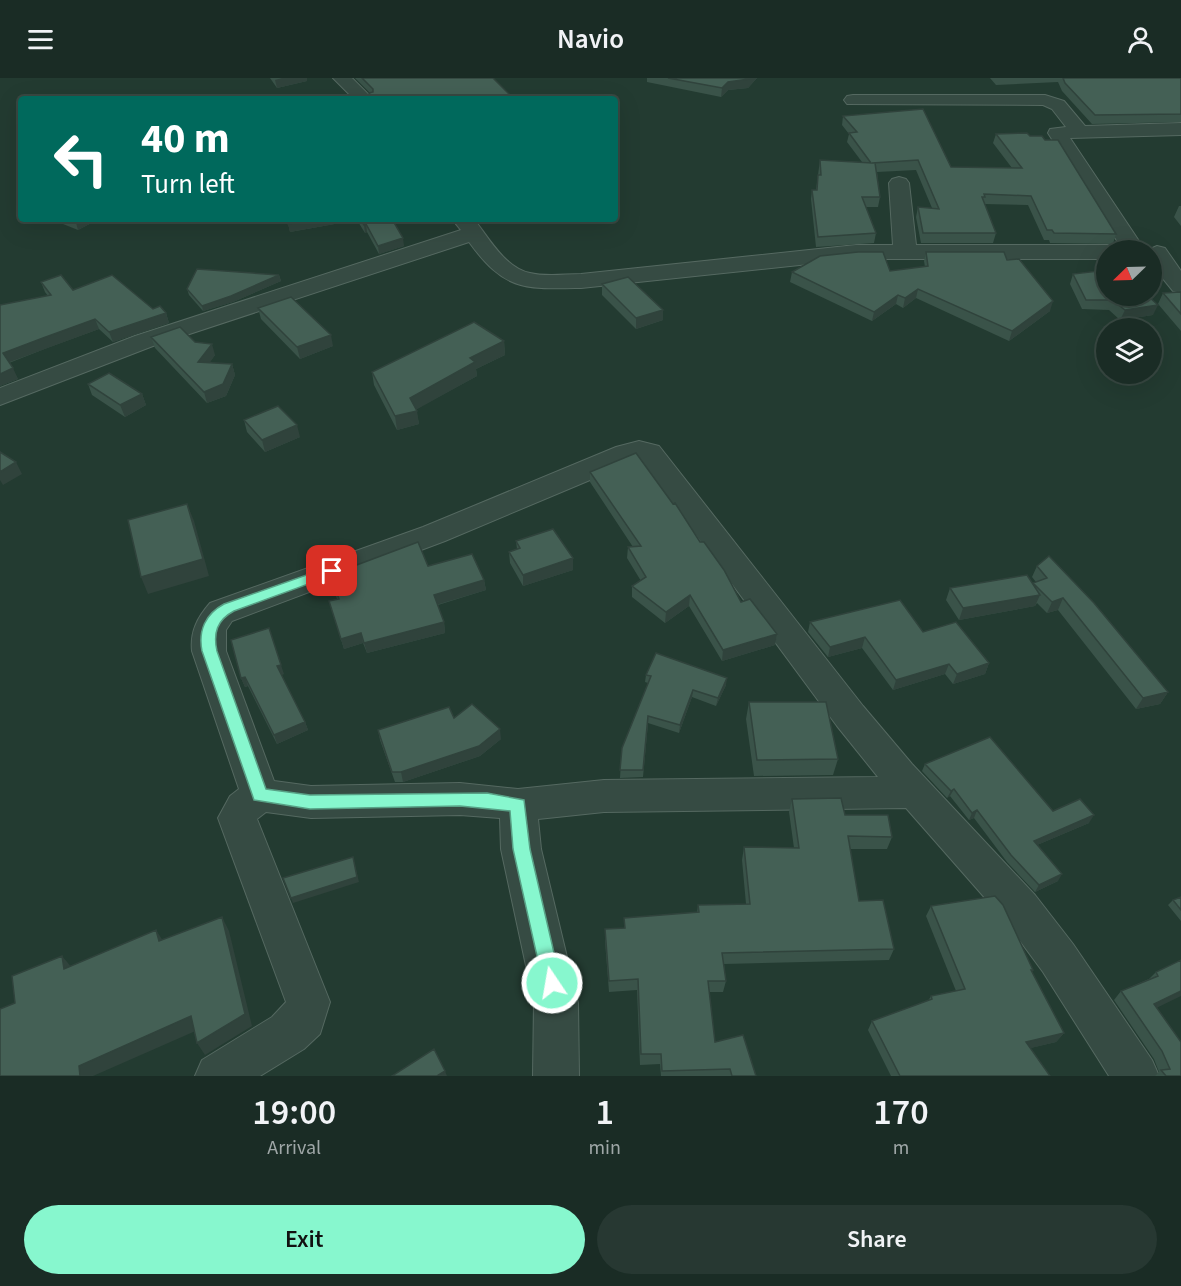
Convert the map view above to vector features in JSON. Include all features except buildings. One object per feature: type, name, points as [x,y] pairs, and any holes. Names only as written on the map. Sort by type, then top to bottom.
[{"type":"street","points":[[342,78],[361,96]]},
{"type":"street","points":[[853,100],[1045,100],[1058,105],[1080,132]]},
{"type":"street","points":[[1127,240],[1057,133],[1181,129]]},
{"type":"street","points":[[899,183],[905,251]]},
{"type":"street","points":[[0,397],[144,341],[469,226],[509,273],[550,282],[581,281],[831,253],[1096,252]]},
{"type":"street","points":[[1162,253],[1181,252]]},
{"type":"street","points":[[1162,262],[1181,286]]},
{"type":"street","points":[[260,795],[209,651],[207,638],[209,627],[221,612],[434,534],[626,453],[639,450],[649,452],[850,716],[1021,909],[1058,958],[1136,1076]]},
{"type":"street","points":[[218,1076],[288,1033],[304,1018],[308,1002],[237,818],[243,808],[260,795],[310,802],[460,799],[518,805],[604,796],[825,795],[915,792]]},
{"type":"street","points":[[518,805],[521,849],[556,1003],[556,1076]]},
{"type":"route","points":[[332,571],[229,608],[221,612],[209,627],[207,638],[209,651],[260,795],[310,802],[460,799],[518,805],[521,849],[552,983]]}]
